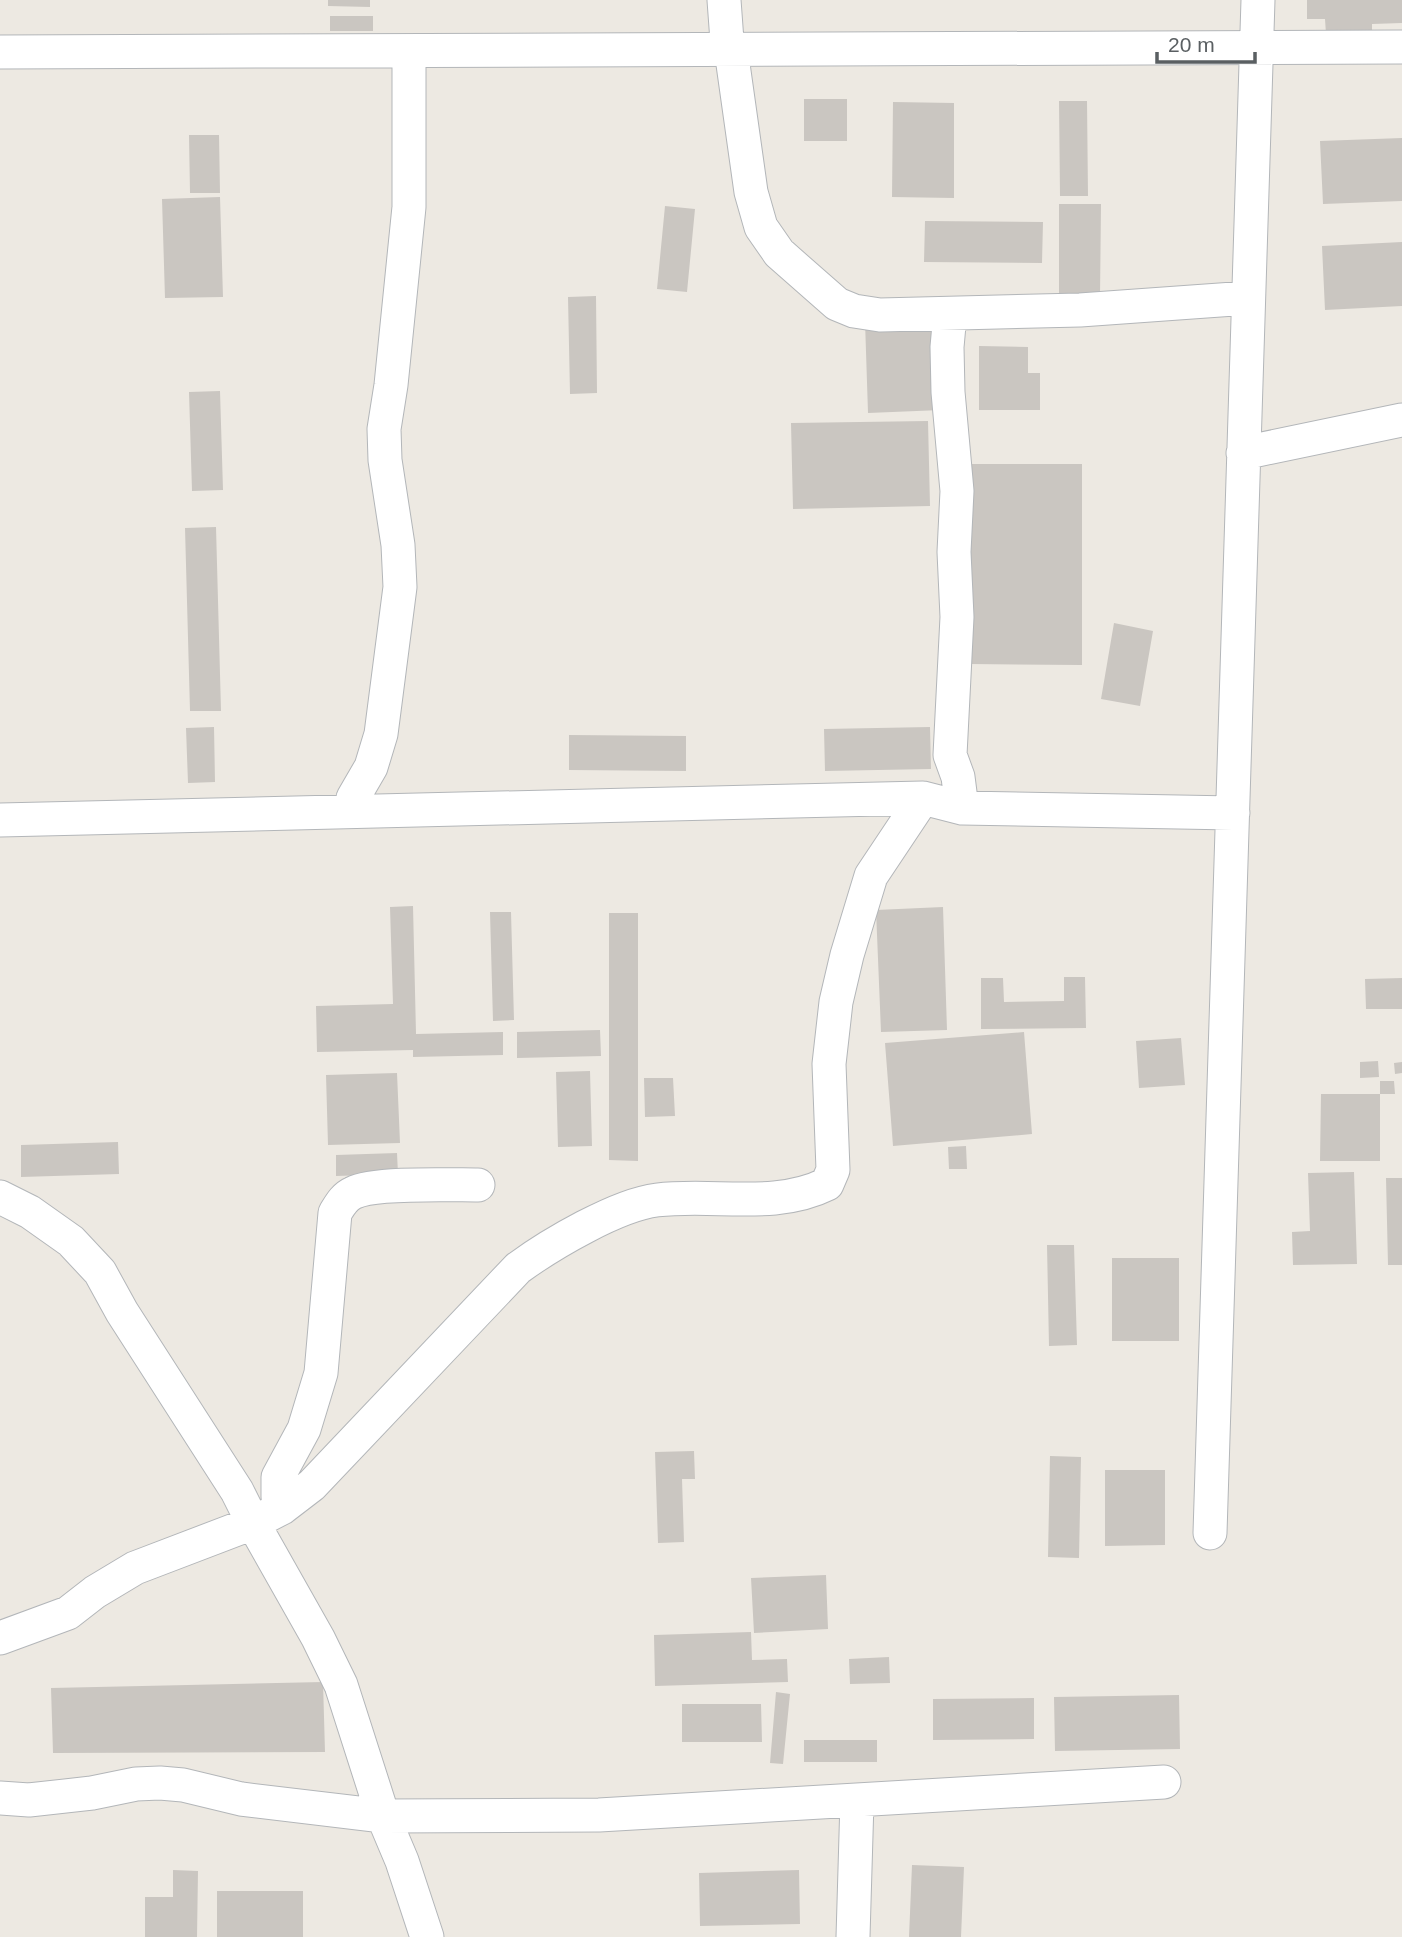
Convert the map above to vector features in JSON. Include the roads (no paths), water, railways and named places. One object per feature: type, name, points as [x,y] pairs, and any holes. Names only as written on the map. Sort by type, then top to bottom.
[{"type":"street","points":[[724,0],[727,41],[731,50],[751,192],[761,227],[779,253],[838,304],[854,311],[880,315],[950,314],[1080,310],[1248,298]]},
{"type":"street","points":[[1210,1533],[1258,0]]},
{"type":"street","points":[[0,52],[1402,47]]},
{"type":"street","points":[[357,811],[353,798],[371,767],[381,733],[400,587],[398,545],[385,460],[384,429],[409,207],[409,51]]},
{"type":"street","points":[[950,314],[947,347],[948,392],[957,491],[954,552],[957,617],[950,755],[958,777],[962,808]]},
{"type":"street","points":[[1243,453],[1402,420]]},
{"type":"street","points":[[0,1638],[68,1613],[95,1592],[135,1568],[253,1523],[282,1508],[312,1485],[518,1268],[546,1248],[627,1209],[656,1200],[794,1197],[827,1184],[834,1170],[829,1064],[836,1002],[847,955],[871,876],[923,798]]},
{"type":"street","points":[[0,820],[923,798],[962,808],[1233,813]]},
{"type":"street","points":[[282,1508],[278,1497],[278,1477],[304,1429],[321,1373],[335,1213],[343,1199],[354,1192],[388,1186],[478,1185]]},
{"type":"street","points":[[0,1198],[30,1212],[71,1241],[100,1272],[129,1323],[237,1491],[341,1685],[383,1816],[402,1861],[427,1937]]},
{"type":"street","points":[[0,1798],[29,1800],[160,1783],[183,1785],[241,1800],[383,1816],[599,1815],[1164,1782]]},
{"type":"street","points":[[853,1937],[857,1801]]}]
